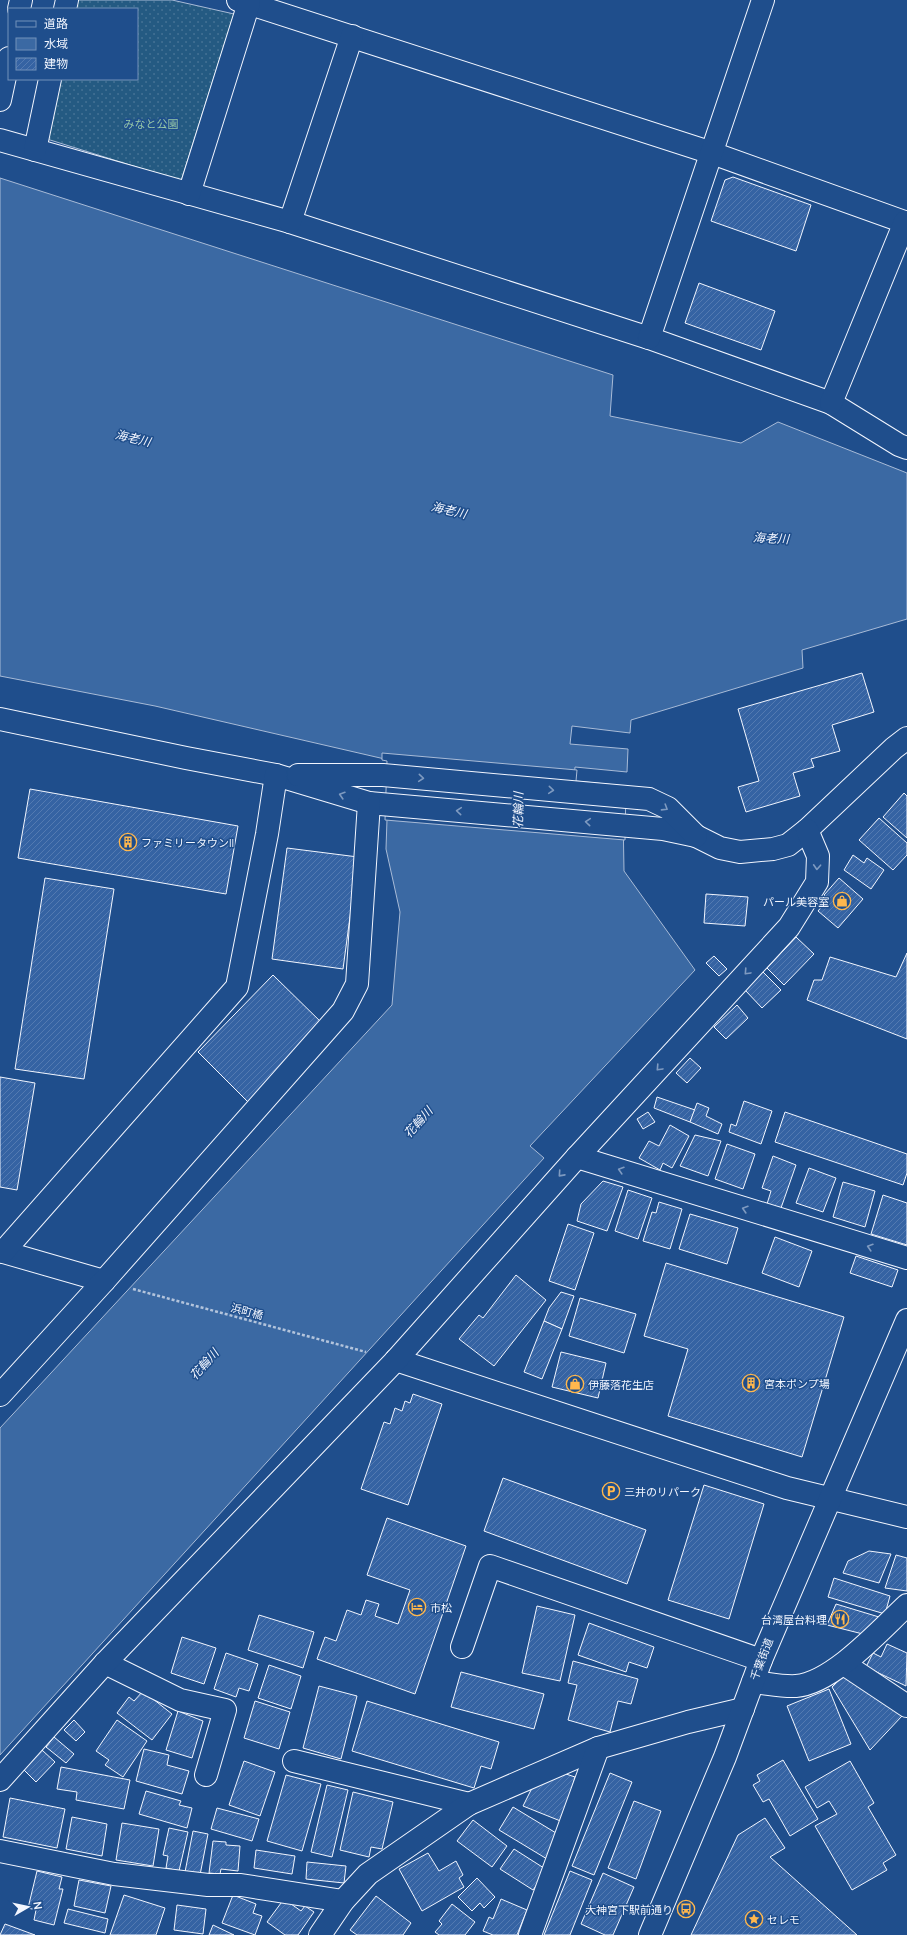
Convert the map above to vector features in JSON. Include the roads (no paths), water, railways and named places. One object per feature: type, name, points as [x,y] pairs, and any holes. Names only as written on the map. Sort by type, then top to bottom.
[{"type":"main road","points":[[649,338],[763,0]]},
{"type":"main road","points":[[189,194],[243,1],[712,153],[906,223],[830,403]]},
{"type":"main road","points":[[290,222],[352,36]]},
{"type":"main road","points":[[0,100],[8,63]]},
{"type":"main road","points":[[35,150],[50,80]]},
{"type":"main road","points":[[0,140],[290,222],[649,338],[830,403],[899,445],[907,448]]},
{"type":"main road","points":[[0,720],[276,775],[374,804],[663,829],[696,836],[720,848],[740,852],[773,849],[788,844],[807,830],[894,748],[907,738]]},
{"type":"main road","points":[[276,775],[382,774],[649,799],[668,808],[696,836]]},
{"type":"main road","points":[[104,1281],[1,1251],[237,987],[267,834],[276,775]]},
{"type":"main road","points":[[0,1394],[104,1281],[344,1011],[358,984],[374,804]]},
{"type":"main road","points":[[0,1780],[105,1663],[396,1360],[577,1157],[789,927],[817,882],[818,856],[807,830]]},
{"type":"main road","points":[[577,1157],[907,1258]]},
{"type":"main road","name":"千葉街道","points":[[650,1935],[725,1757],[760,1660],[907,1320]]},
{"type":"main road","points":[[396,1360],[788,1488],[907,1517]]},
{"type":"main road","points":[[462,1647],[490,1566],[760,1660]]},
{"type":"main road","points":[[753,1682],[796,1686],[822,1677],[844,1664],[907,1605]]},
{"type":"main road","points":[[105,1663],[180,1700],[225,1710],[206,1776]]},
{"type":"main road","points":[[844,1664],[907,1706]]},
{"type":"main road","points":[[320,1935],[343,1901],[368,1874],[469,1804],[598,1748],[688,1722],[743,1709]]},
{"type":"main road","points":[[530,1935],[598,1748]]},
{"type":"main road","points":[[294,1761],[469,1804]]},
{"type":"main road","points":[[0,1851],[114,1874],[208,1885],[241,1885],[343,1901]]},
{"type":"water","points":[[0,178],[613,375],[610,416],[741,443],[778,422],[907,473],[907,619],[802,650],[803,668],[631,720],[630,733],[572,726],[570,744],[628,749],[627,772],[575,767],[574,782],[623,813],[624,871],[695,970],[530,1146],[544,1158],[0,1755],[0,1428],[392,1005],[400,912],[386,849],[389,760],[155,706],[0,676]]},
{"type":"place","name":"ファミリータウンII","points":[[128,842]]},
{"type":"place","name":"パール美容室","points":[[842,901]]},
{"type":"place","name":"宮本ポンプ場","points":[[751,1383]]},
{"type":"place","name":"伊藤落花生店","points":[[575,1384]]},
{"type":"place","name":"三井のリパーク","points":[[611,1491]]},
{"type":"place","name":"市松","points":[[417,1607]]},
{"type":"place","name":"台湾屋台料理","points":[[840,1619]]},
{"type":"place","name":"大神宮下駅前通り","points":[[686,1909]]},
{"type":"place","name":"セレモ","points":[[754,1919]]},
{"type":"park label","name":"みなと公園","points":[[151,123]]},
{"type":"water label","name":"海老川","points":[[133,438]]},
{"type":"water label","name":"海老川","points":[[449,510]]},
{"type":"water label","name":"海老川","points":[[771,538]]},
{"type":"water label","name":"花輪川","points":[[518,810]]},
{"type":"water label","name":"花輪川","points":[[418,1122]]},
{"type":"water label","name":"花輪川","points":[[204,1364]]}]
